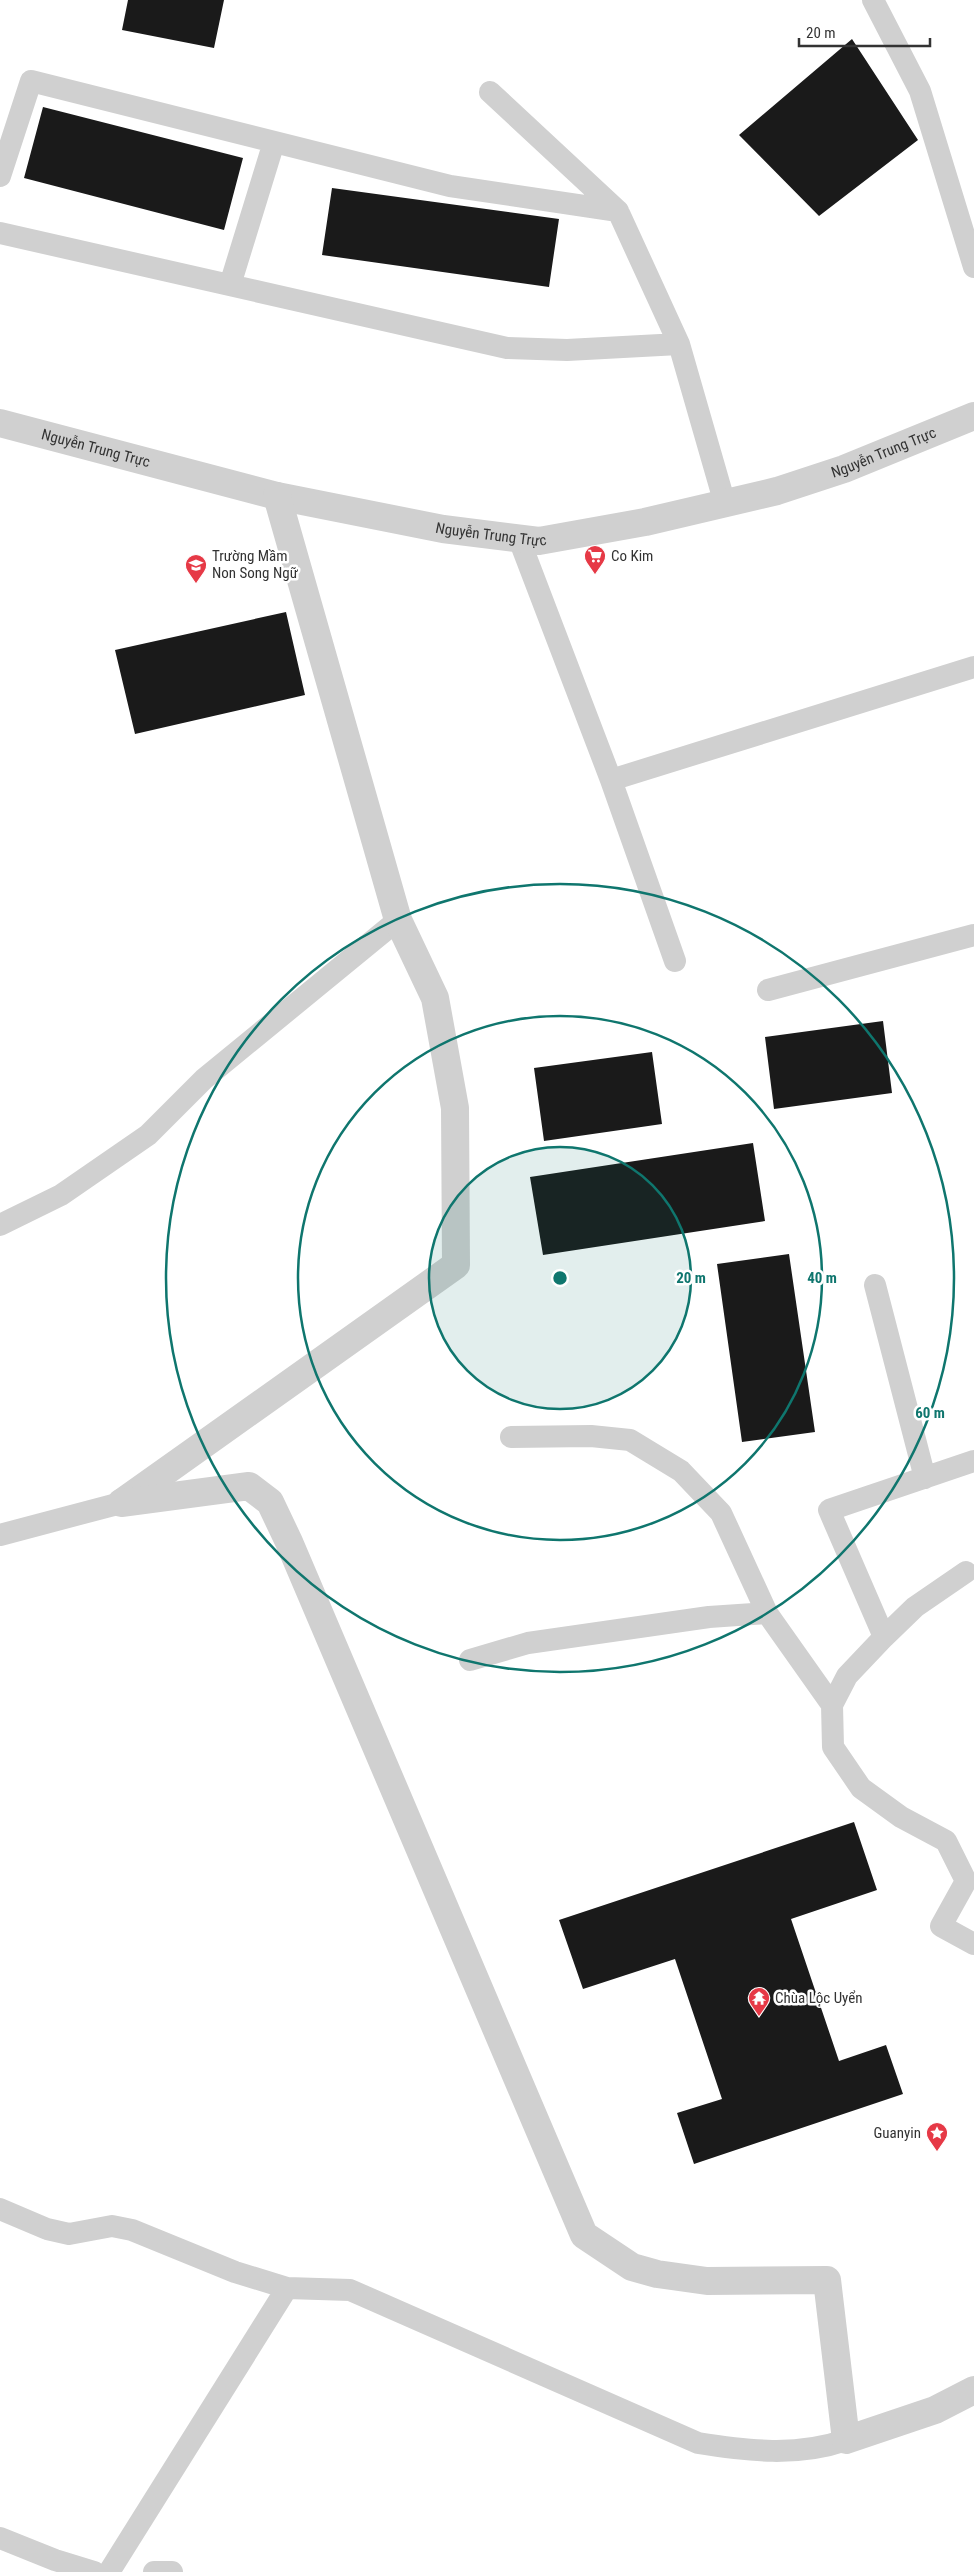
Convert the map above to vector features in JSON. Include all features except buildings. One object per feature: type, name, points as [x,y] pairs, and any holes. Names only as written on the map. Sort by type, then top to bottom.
[{"type":"street","name":"Nguyễn Trung Trực","points":[[0,423],[277,496],[443,529],[539,541],[726,504],[844,469],[974,416]]},
{"type":"street","points":[[120,1503],[456,1264],[455,1108],[435,998],[398,920],[277,496]]},
{"type":"street","points":[[120,1503],[249,1486],[270,1502],[297,1560],[584,2236],[632,2267],[656,2274],[707,2281],[827,2280],[846,2440],[935,2410],[974,2390]]},
{"type":"lane","points":[[873,0],[920,91],[974,267]]},
{"type":"lane","points":[[0,176],[31,81],[450,186],[618,212]]},
{"type":"lane","points":[[490,92],[618,212],[679,344],[726,504]]},
{"type":"lane","points":[[230,285],[274,142]]},
{"type":"lane","points":[[0,233],[508,348],[567,350],[679,344]]},
{"type":"lane","points":[[519,539],[612,780],[675,961]]},
{"type":"lane","points":[[612,780],[974,667]]},
{"type":"lane","points":[[0,1225],[61,1195],[148,1135],[204,1079],[398,920]]},
{"type":"lane","points":[[768,990],[974,935]]},
{"type":"lane","points":[[875,1285],[925,1478]]},
{"type":"lane","points":[[511,1437],[591,1436],[630,1440],[681,1471],[721,1513],[767,1613],[832,1704]]},
{"type":"lane","points":[[884,1637],[829,1510],[974,1461]]},
{"type":"lane","points":[[0,1535],[120,1503]]},
{"type":"lane","points":[[966,1572],[915,1607],[884,1637],[848,1676],[832,1704],[833,1747],[861,1788],[901,1817],[946,1841],[966,1881],[941,1926],[974,1944]]},
{"type":"lane","points":[[470,1660],[528,1643],[709,1617],[767,1613]]},
{"type":"lane","points":[[0,2208],[47,2229],[69,2234],[112,2226],[132,2230],[235,2272],[287,2288],[350,2290],[698,2443],[746,2451],[777,2453],[830,2445],[846,2440]]},
{"type":"lane","points":[[109,2572],[287,2288]]},
{"type":"lane","points":[[0,2538],[55,2560],[94,2572]]},
{"type":"lane","points":[[154,2572],[172,2572]]},
{"type":"place","name":"Co Kim","points":[[595,575]]},
{"type":"place","name":"Trường Mầm Non Song Ngữ","points":[[196,584]]},
{"type":"place","name":"Chùa Lộc Uyển","points":[[759,2017]]},
{"type":"place","name":"Guanyin","points":[[937,2152]]}]
